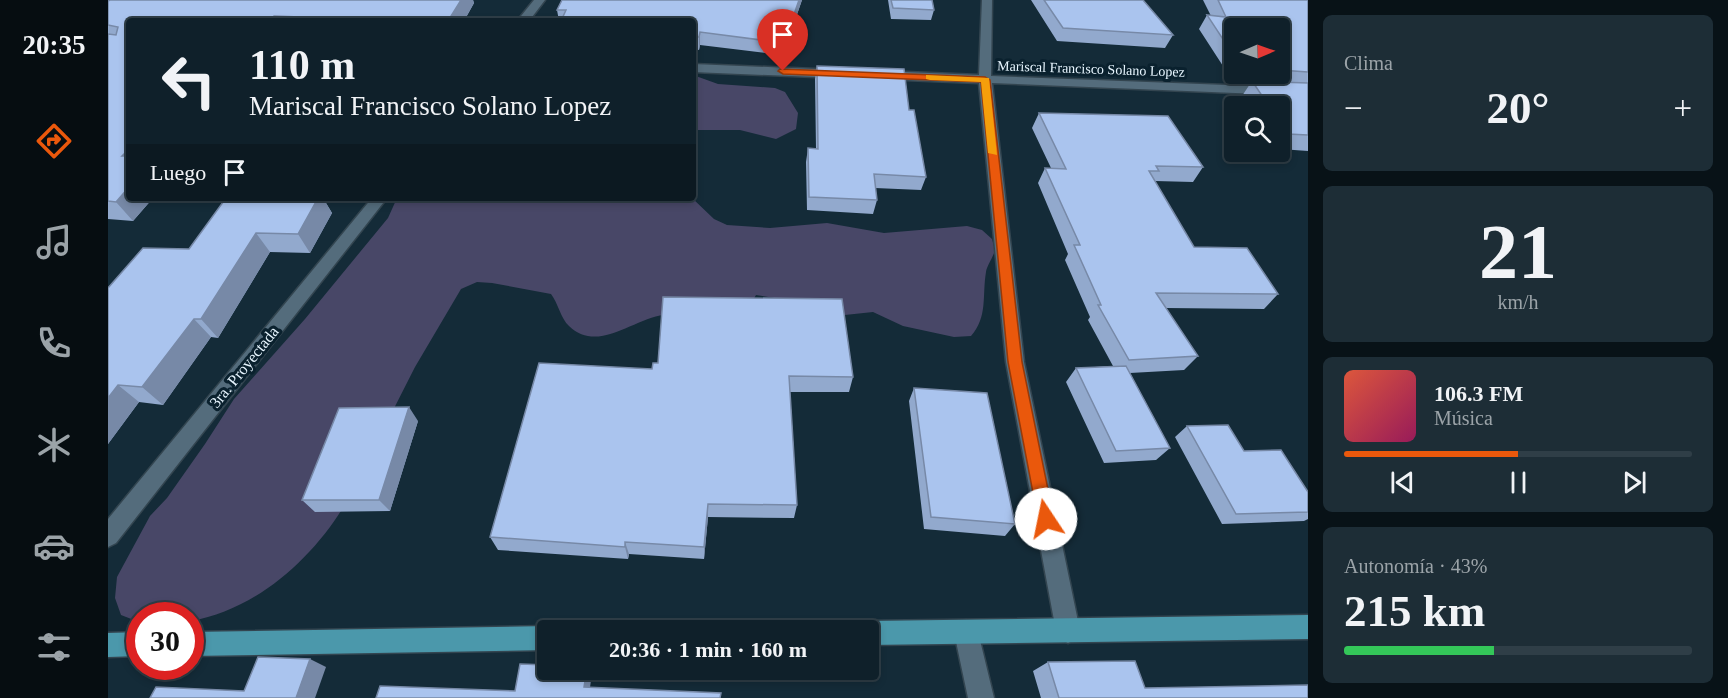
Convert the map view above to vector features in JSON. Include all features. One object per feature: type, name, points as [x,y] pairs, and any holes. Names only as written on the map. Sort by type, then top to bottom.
[{"type":"main road","points":[[879,633],[1308,627]]},
{"type":"main road","points":[[204,644],[537,638]]},
{"type":"main road","points":[[108,645],[126,644]]},
{"type":"street","points":[[525,18],[540,0]]},
{"type":"street","points":[[987,0],[985,80],[1015,362],[1068,631]]},
{"type":"street","name":"Mariscal Francisco Solano Lopez","points":[[696,68],[1308,92]]},
{"type":"street","name":"3ra. Proyectada","points":[[108,536],[378,201]]},
{"type":"street","points":[[966,632],[981,698]]},
{"type":"shaded area","points":[[696,76],[718,84],[775,88],[785,92],[798,113],[796,129],[776,139],[740,130],[696,130]]},
{"type":"shaded area","points":[[396,201],[695,201],[714,219],[727,225],[770,228],[827,223],[884,233],[967,226],[982,230],[992,239],[995,250],[986,272],[982,314],[971,336],[954,337],[903,326],[873,312],[826,317],[799,302],[756,295],[743,318],[694,314],[664,315],[652,317],[604,336],[592,337],[580,334],[569,326],[551,294],[477,282],[461,289],[415,367],[347,501],[318,542],[300,561],[260,593],[238,606],[215,615],[204,618],[204,602],[126,602],[126,617],[121,615],[115,598],[117,577],[150,516],[167,498],[234,399],[305,319],[388,218]]},
{"type":"building","points":[[461,0],[450,18],[274,16],[272,18],[126,18],[126,152],[122,156],[126,156],[126,190],[116,202],[108,201],[108,34],[116,35],[118,27],[108,25],[108,1]]},
{"type":"building","points":[[562,0],[799,0],[784,43],[700,32],[699,37],[696,37],[696,18],[562,18],[566,10],[557,10]]},
{"type":"building","points":[[891,0],[932,0],[934,10],[893,8]]},
{"type":"building","points":[[1044,0],[1143,0],[1173,35],[1063,28]]},
{"type":"building","points":[[1218,0],[1308,0],[1308,72],[1290,71],[1290,18],[1224,18],[1224,41],[1207,15],[1226,17]]},
{"type":"building","points":[[817,66],[904,69],[909,110],[914,110],[926,177],[874,174],[877,200],[809,197],[808,148],[818,149]]},
{"type":"building","points":[[1308,83],[1308,135],[1290,134],[1290,96],[1262,96],[1254,84]]},
{"type":"building","points":[[1039,113],[1168,116],[1203,167],[1156,166],[1159,171],[1149,171],[1194,247],[1247,248],[1278,294],[1156,293],[1198,356],[1129,360],[1098,305],[1101,305],[1074,245],[1080,245],[1045,168],[1066,169]]},
{"type":"building","points":[[224,201],[316,201],[298,234],[256,233],[201,319],[194,319],[142,387],[118,385],[108,398],[108,288],[143,248],[189,249]]},
{"type":"building","points":[[663,297],[842,299],[853,377],[789,376],[797,505],[708,504],[704,547],[625,542],[625,547],[490,537],[539,363],[652,369],[653,363],[658,363]]},
{"type":"building","points":[[1126,366],[1170,448],[1116,451],[1076,368]]},
{"type":"building","points":[[914,388],[987,393],[1015,524],[931,517]]},
{"type":"building","points":[[409,407],[379,500],[302,500],[339,408]]},
{"type":"building","points":[[1228,425],[1244,451],[1281,450],[1308,492],[1308,512],[1236,514],[1187,426]]},
{"type":"building","points":[[258,657],[310,659],[296,698],[150,698],[156,687],[244,691]]},
{"type":"building","points":[[1135,661],[1145,688],[1308,685],[1308,698],[1059,698],[1048,662]]},
{"type":"building","points":[[520,664],[537,665],[537,680],[585,680],[584,687],[721,693],[720,698],[376,698],[380,686],[515,691]]},
{"type":"slow traffic","points":[[930,77],[985,80],[993,153]]},
{"type":"route","points":[[783,71],[985,80],[1015,362],[1046,519]]}]
